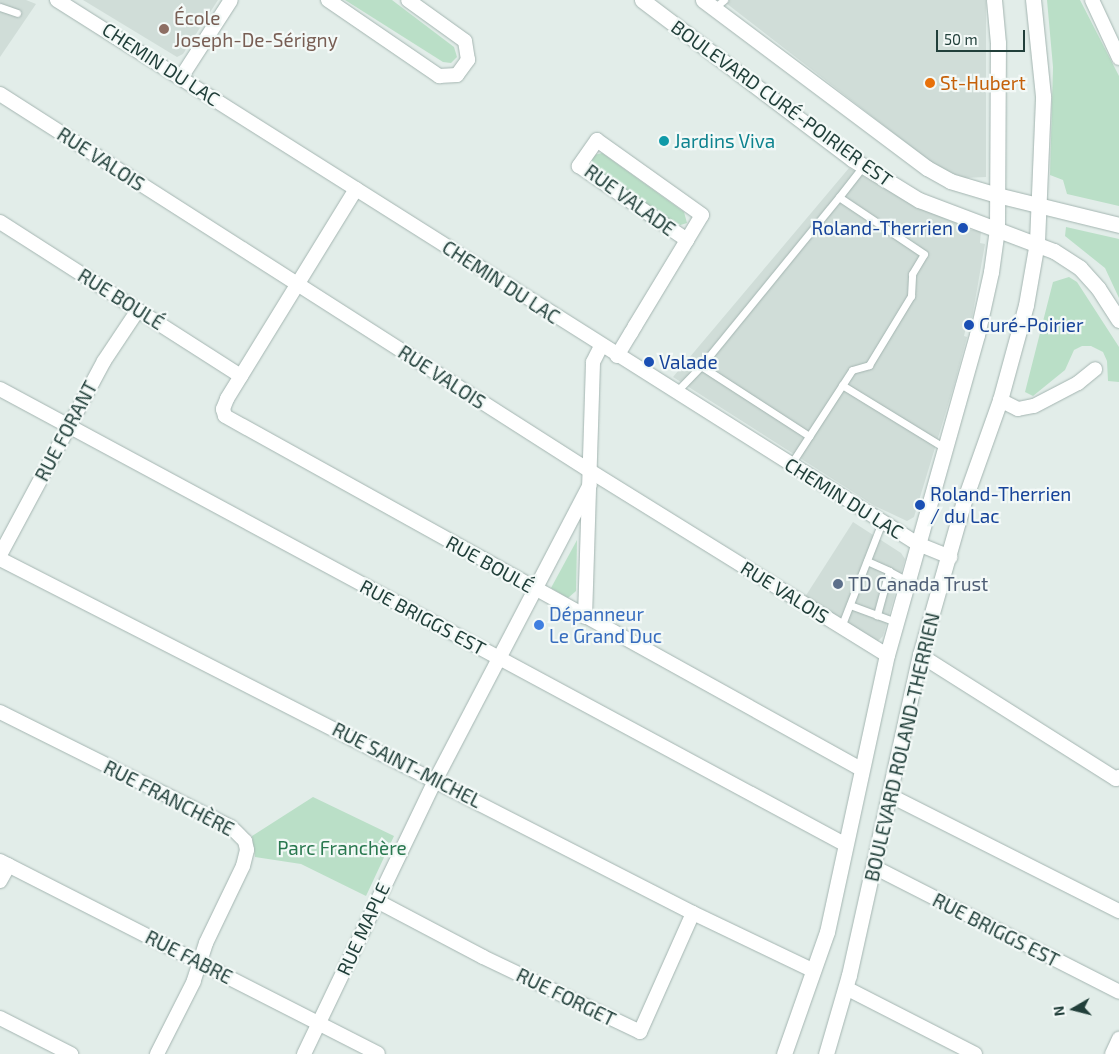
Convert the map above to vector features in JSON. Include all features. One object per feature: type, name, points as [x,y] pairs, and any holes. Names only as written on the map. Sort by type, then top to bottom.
[{"type":"main road","name":"BOULEVARD CURÉ-POIRIER EST","points":[[642,0],[863,166],[919,200],[1037,242],[1080,268],[1098,288],[1119,320]]},
{"type":"main road","name":"BOULEVARD ROLAND-THERRIEN","points":[[784,1054],[827,932],[887,655],[977,335],[997,229],[998,43],[994,0]]},
{"type":"main road","name":"BOULEVARD ROLAND-THERRIEN","points":[[826,1054],[846,988],[920,655],[950,557],[963,504],[1000,400],[1026,305],[1037,242],[1043,96],[1033,0]]},
{"type":"main road","name":"BOULEVARD CURÉ-POIRIER EST","points":[[713,3],[927,168],[950,181],[996,195],[1119,225]]},
{"type":"street","name":"CHEMIN DU LAC","points":[[57,0],[182,76],[601,346],[882,522],[918,544],[950,557]]},
{"type":"street","points":[[182,76],[231,0]]},
{"type":"street","points":[[328,0],[439,76],[457,75],[468,60],[466,41],[408,0]]},
{"type":"street","points":[[1092,0],[1119,58]]},
{"type":"street","name":"RUE VALOIS","points":[[0,94],[298,284],[590,478],[887,655]]},
{"type":"street","name":"RUE VALADE","points":[[617,356],[687,240],[702,215],[597,140],[579,166],[687,240]]},
{"type":"street","points":[[242,376],[356,189]]},
{"type":"street","name":"RUE BOULÉ","points":[[0,222],[242,376],[224,405],[225,416],[861,769]]},
{"type":"street","name":"RUE FORANT","points":[[0,555],[110,351],[138,310]]},
{"type":"street","name":"RUE MAPLE","points":[[586,617],[593,362],[601,346]]},
{"type":"street","points":[[1000,400],[1018,409],[1034,406],[1078,383],[1095,369]]},
{"type":"street","name":"RUE BRIGGS EST","points":[[0,389],[846,845]]},
{"type":"street","name":"RUE MAPLE","points":[[304,1054],[436,779],[536,590],[590,478]]},
{"type":"street","name":"RUE SAINT-MICHEL","points":[[0,559],[436,779],[693,913],[814,971]]},
{"type":"street","points":[[920,655],[1118,778]]},
{"type":"street","name":"RUE FRANCHÈRE","points":[[0,712],[231,827],[243,837],[247,850],[245,860],[199,963]]},
{"type":"street","points":[[889,795],[1119,911]]},
{"type":"street","points":[[0,881],[4,863]]},
{"type":"street","name":"RUE FABRE","points":[[4,863],[378,1054]]},
{"type":"street","name":"RUE BRIGGS EST","points":[[874,867],[1119,992]]},
{"type":"street","name":"RUE FORGET","points":[[377,901],[483,957],[640,1032],[693,913]]},
{"type":"street","points":[[157,1054],[199,963]]},
{"type":"street","points":[[846,988],[975,1054]]},
{"type":"street","points":[[0,1018],[71,1054]]},
{"type":"lane","points":[[0,7],[16,13]]},
{"type":"lane","points":[[676,392],[701,366],[863,166]]},
{"type":"lane","points":[[791,464],[852,370],[869,365],[911,296],[912,274],[924,254],[839,197]]},
{"type":"lane","points":[[701,366],[809,436]]},
{"type":"lane","points":[[842,385],[945,448]]},
{"type":"lane","points":[[841,627],[882,522]]},
{"type":"lane","points":[[867,561],[907,582]]},
{"type":"lane","points":[[877,615],[889,571]]},
{"type":"lane","points":[[850,605],[896,622]]},
{"type":"shaded area","points":[[0,0],[26,0],[36,4],[0,57]]},
{"type":"shaded area","name":"École Joseph-De-Sérigny","points":[[83,0],[218,0],[183,54],[177,57]]},
{"type":"shaded area","points":[[722,0],[986,0],[986,177],[964,178],[940,169]]},
{"type":"shaded area","points":[[849,168],[914,205],[958,224],[956,228],[981,231],[980,243],[985,244],[972,318],[968,318],[964,336],[967,337],[955,382],[914,517],[907,521],[875,506],[673,377]]},
{"type":"shaded area","points":[[853,522],[901,553],[905,559],[883,636],[878,641],[805,597]]},
{"type":"green space","points":[[345,0],[392,0],[454,47],[457,57],[451,63],[443,62]]},
{"type":"green space","points":[[1047,0],[1080,0],[1119,76],[1119,206],[1067,194],[1063,180],[1050,175],[1053,67]]},
{"type":"green space","points":[[602,153],[684,212],[687,223],[677,226],[590,165],[594,155]]},
{"type":"green space","points":[[1066,227],[1119,239],[1119,298],[1105,268],[1065,236]]},
{"type":"green space","points":[[1069,277],[1077,282],[1119,347],[1119,382],[1108,381],[1107,361],[1103,352],[1091,346],[1082,346],[1074,350],[1065,370],[1033,396],[1025,392],[1053,282]]},
{"type":"green space","points":[[577,540],[576,591],[568,598],[551,588]]},
{"type":"green space","name":"Parc Franchère","points":[[313,797],[394,836],[366,896],[301,864],[255,857],[252,836]]},
{"type":"place","name":"École Joseph-De-Sérigny","points":[[164,29]]},
{"type":"place","name":"St-Hubert","points":[[930,83]]},
{"type":"place","name":"Jardins Viva","points":[[664,141]]},
{"type":"place","name":"Roland-Therrien","points":[[963,228]]},
{"type":"place","name":"Curé-Poirier","points":[[969,325]]},
{"type":"place","name":"Valade","points":[[649,362]]},
{"type":"place","name":"Roland-Therrien / du Lac","points":[[920,505]]},
{"type":"place","name":"TD Canada Trust","points":[[838,584]]},
{"type":"place","name":"Dépanneur Le Grand Duc","points":[[539,625]]}]
